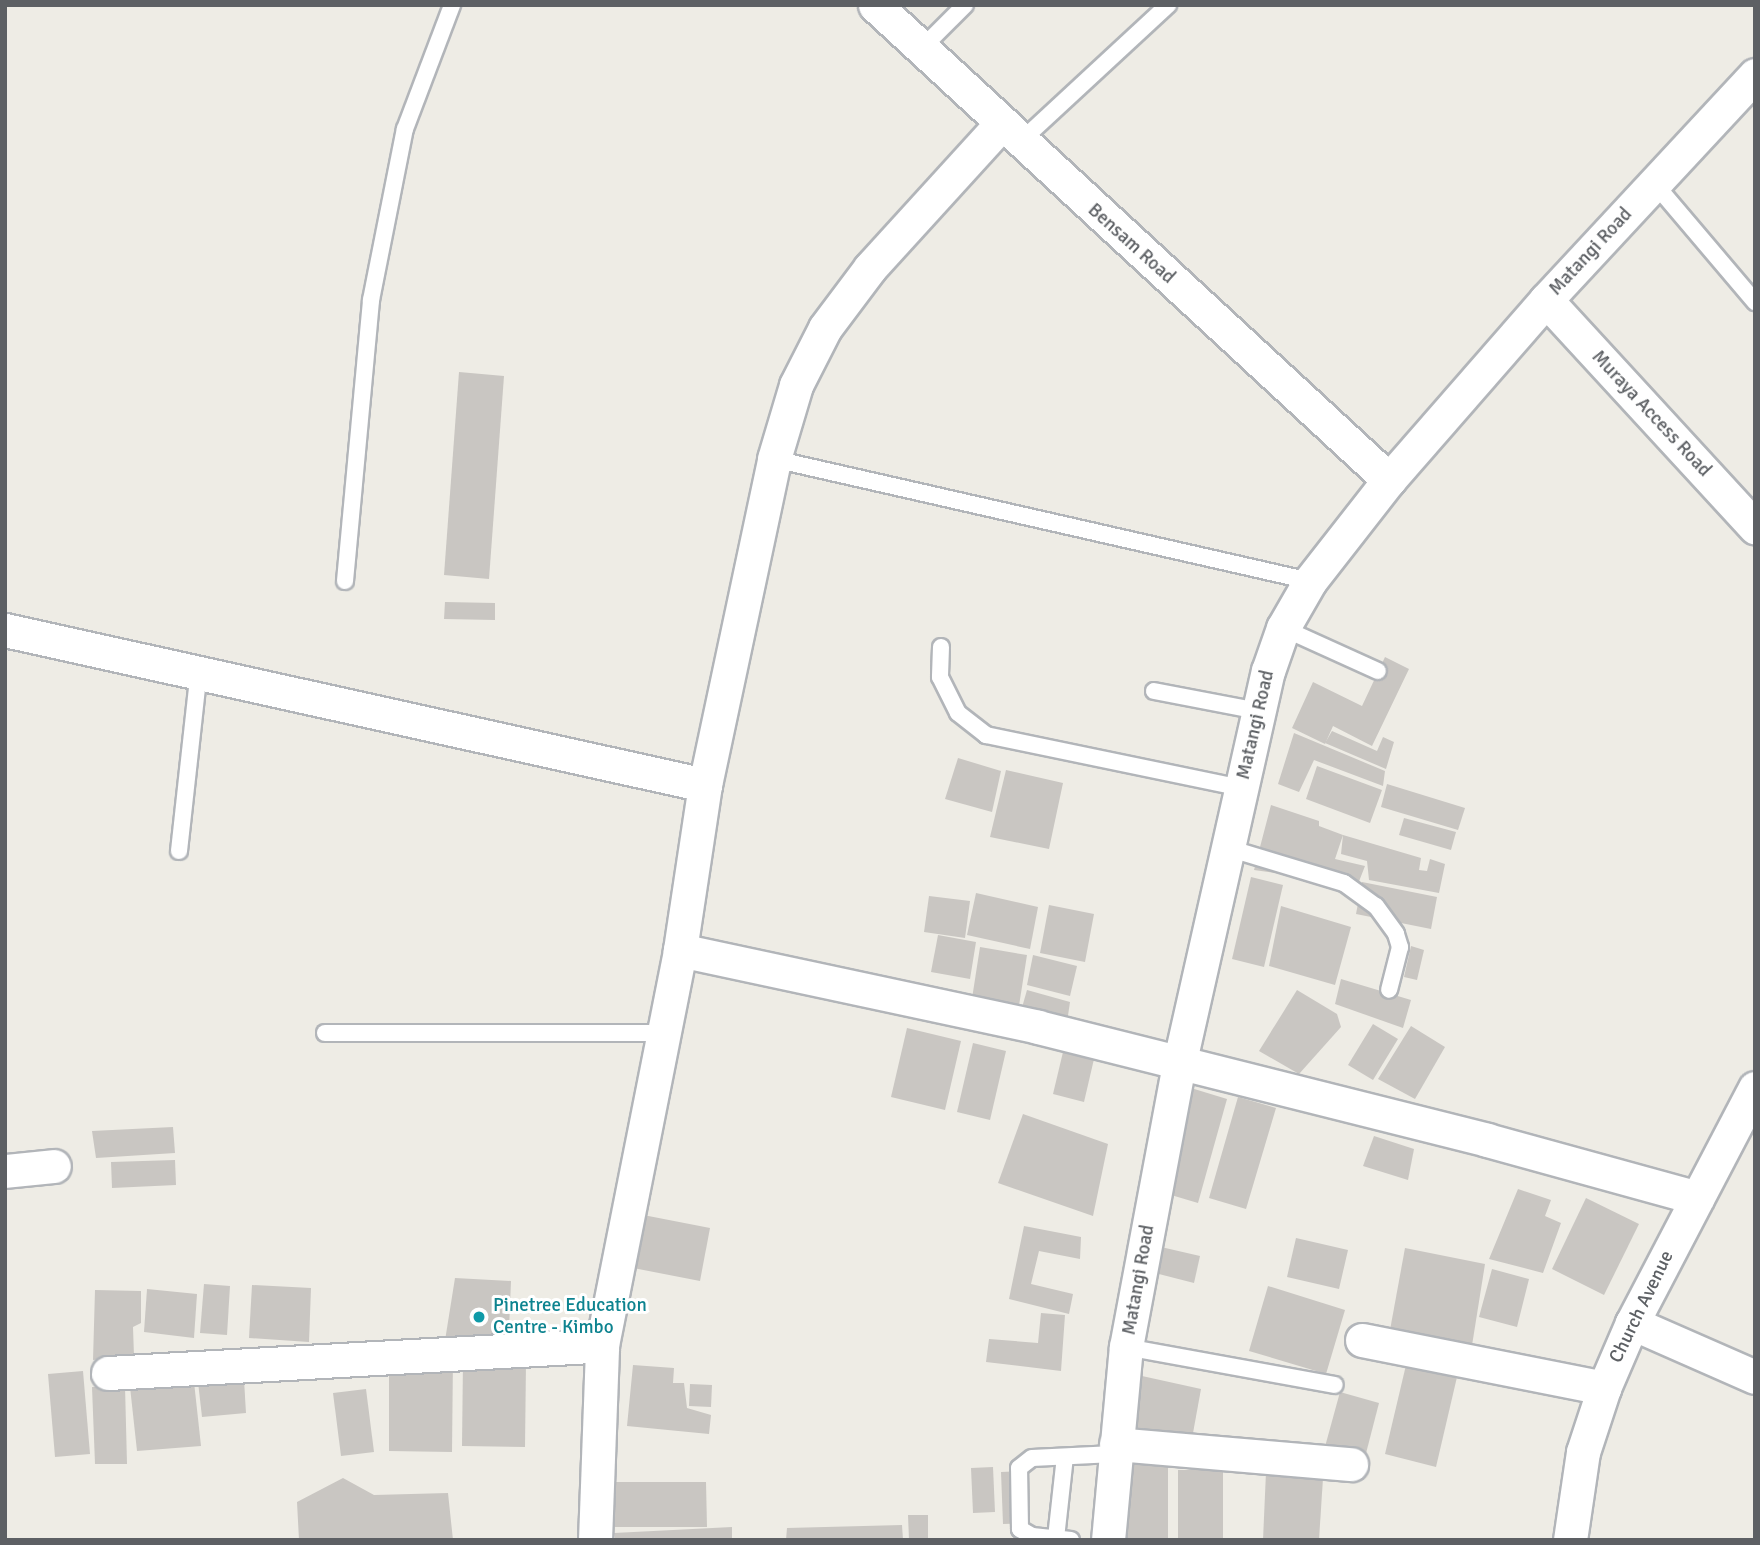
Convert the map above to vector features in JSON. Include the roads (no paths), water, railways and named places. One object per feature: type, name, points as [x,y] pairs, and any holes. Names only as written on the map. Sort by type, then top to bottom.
[{"type":"street","name":"Bensam Road","points":[[875,5],[1390,480]]},
{"type":"street","name":"Matangi Road","points":[[1108,1540],[1126,1347],[1179,1065],[1259,711],[1283,628],[1310,581],[1390,480],[1546,300],[1755,75]]},
{"type":"street","points":[[595,1540],[601,1345],[680,950],[705,785],[774,459],[796,385],[825,328],[878,259],[1011,133]]},
{"type":"street","name":"Muraya Access Road","points":[[1546,300],[1755,527]]},
{"type":"street","points":[[5,630],[199,670],[705,785]]},
{"type":"street","points":[[680,950],[1038,1027],[1179,1065],[1487,1140],[1697,1198]]},
{"type":"street","name":"Church Avenue","points":[[1570,1540],[1583,1452],[1604,1388],[1632,1323],[1755,1088]]},
{"type":"street","points":[[5,1171],[54,1166]]},
{"type":"street","points":[[1632,1323],[1755,1377]]},
{"type":"street","points":[[1362,1340],[1604,1388]]},
{"type":"street","points":[[108,1373],[601,1345]]},
{"type":"street","points":[[1115,1449],[1351,1464]]},
{"type":"lane","points":[[345,582],[371,300],[405,128],[452,5]]},
{"type":"lane","points":[[921,48],[965,5]]},
{"type":"lane","points":[[1011,133],[1168,5]]},
{"type":"lane","points":[[1655,184],[1755,302]]},
{"type":"lane","points":[[774,459],[1310,581]]},
{"type":"lane","points":[[1283,628],[1378,671]]},
{"type":"lane","points":[[941,647],[940,677],[958,713],[986,735],[1241,788]]},
{"type":"lane","points":[[179,851],[199,670]]},
{"type":"lane","points":[[1154,691],[1259,711]]},
{"type":"lane","points":[[1228,848],[1344,883],[1376,906],[1396,934],[1400,947],[1388,990]]},
{"type":"lane","points":[[325,1033],[663,1032]]},
{"type":"lane","points":[[1126,1347],[1335,1385]]},
{"type":"lane","points":[[1065,1457],[1064,1539],[1032,1536],[1020,1529],[1019,1468],[1032,1458],[1065,1457],[1115,1449]]},
{"type":"place","name":"Pinetree Education Centre - Kimbo","points":[[479,1317]]}]
